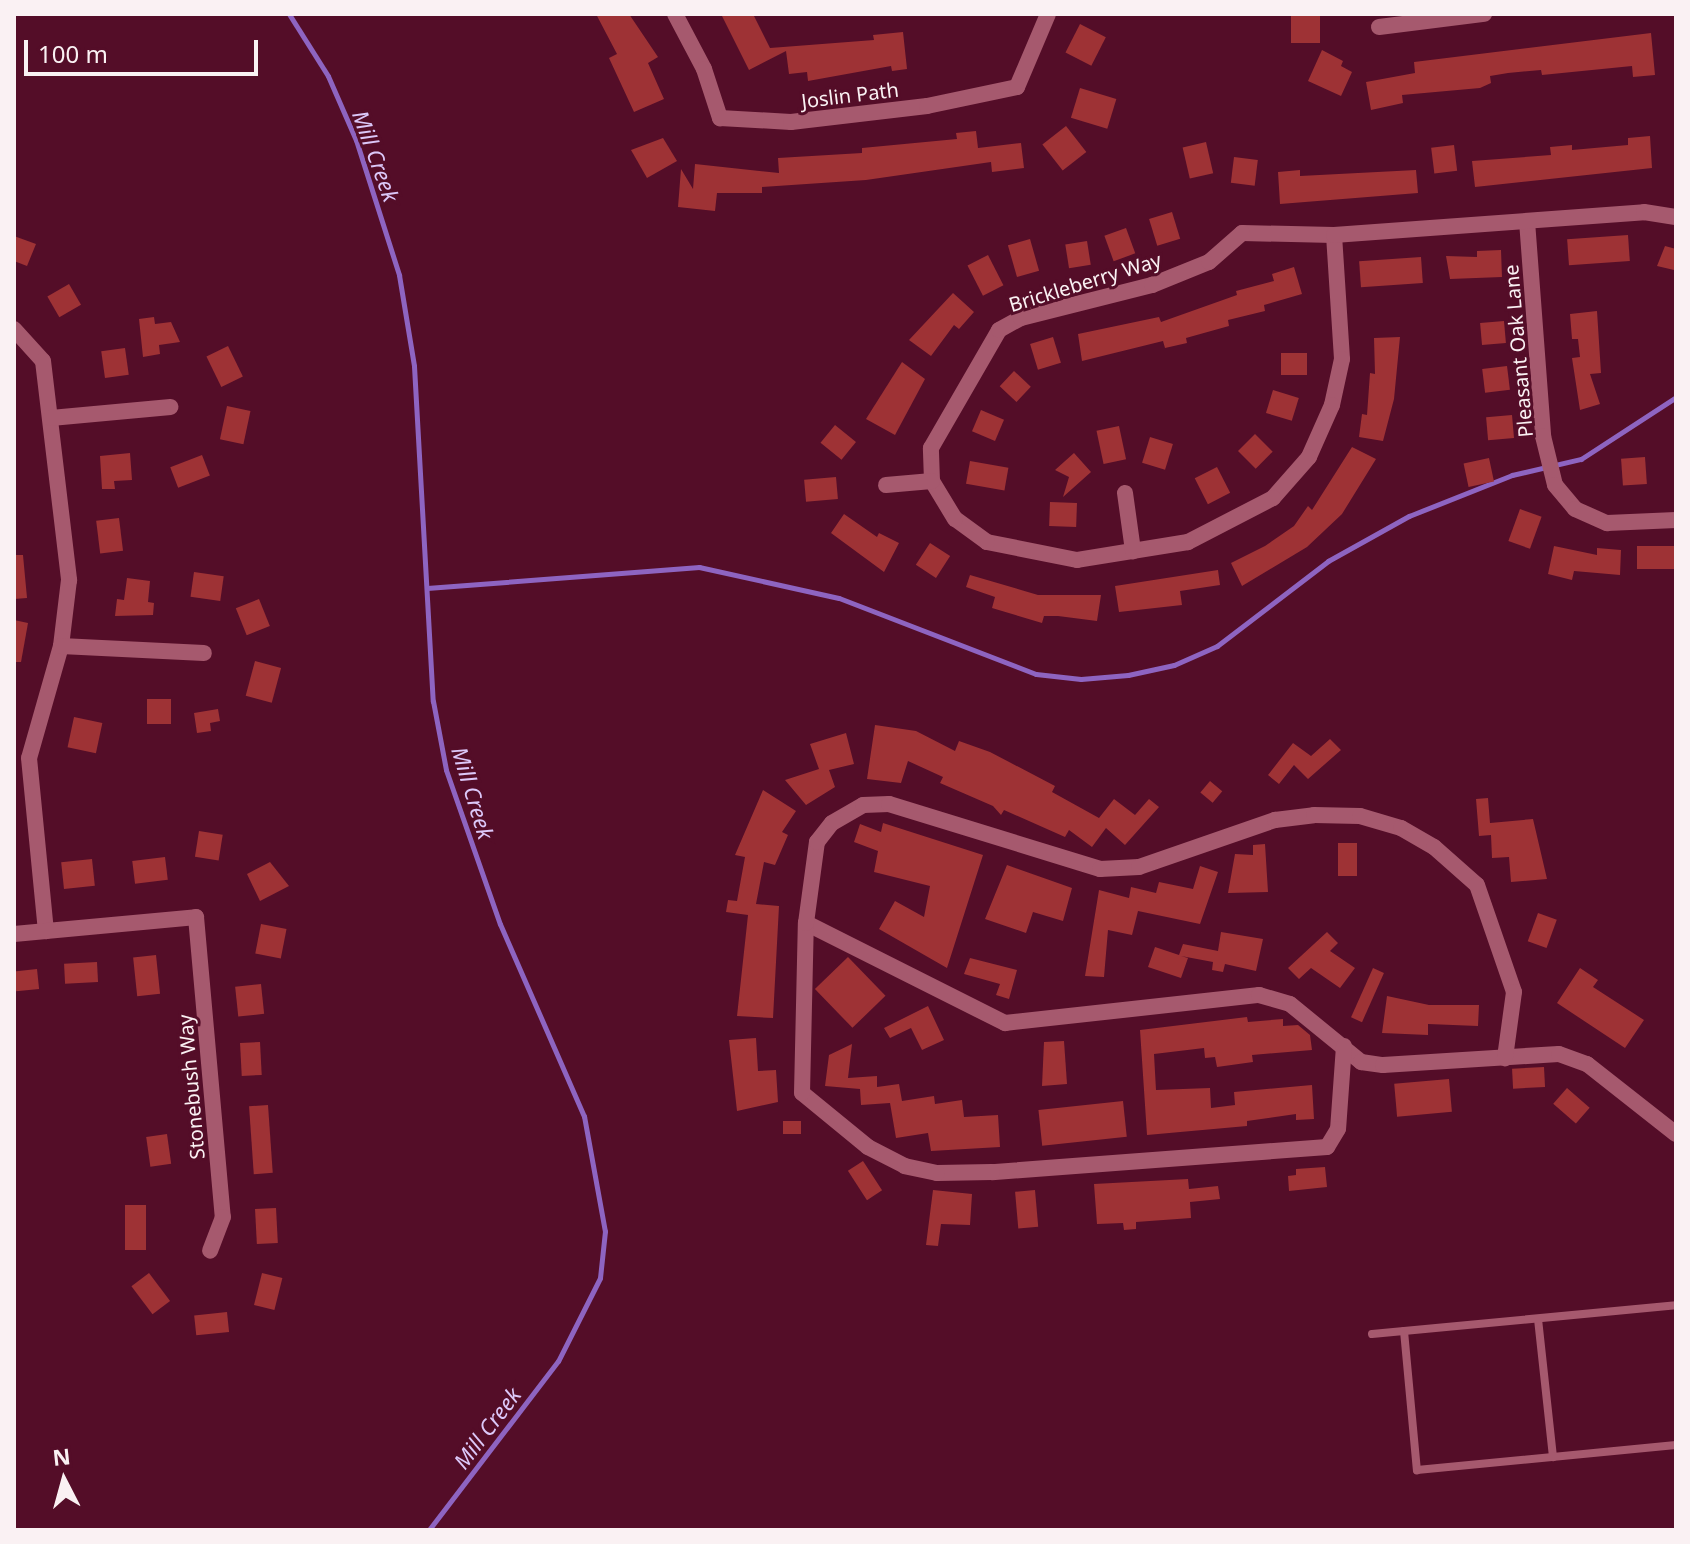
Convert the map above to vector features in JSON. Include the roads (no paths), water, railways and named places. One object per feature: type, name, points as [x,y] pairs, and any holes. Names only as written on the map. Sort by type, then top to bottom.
[{"type":"street","name":"Joslin Path","points":[[675,14],[704,69],[720,118],[791,122],[927,106],[1017,87],[1048,14]]},
{"type":"street","points":[[1379,27],[1484,14]]},
{"type":"street","name":"Brickleberry Way","points":[[932,481],[931,448],[939,427],[999,330],[1021,318],[1152,285],[1209,262],[1242,233],[1334,235],[1644,212],[1676,217]]},
{"type":"street","name":"Pleasant Oak Lane","points":[[1527,221],[1543,436],[1555,485],[1575,509],[1607,523],[1676,520]]},
{"type":"street","points":[[886,485],[932,481],[955,519],[987,542],[1077,560],[1188,542],[1223,526],[1273,498],[1309,457],[1332,405],[1342,359],[1334,235]]},
{"type":"street","points":[[14,329],[43,361],[69,580],[61,646],[29,758],[46,931],[14,934]]},
{"type":"street","points":[[51,418],[170,407]]},
{"type":"street","points":[[1125,493],[1133,551]]},
{"type":"street","points":[[61,646],[204,653]]},
{"type":"street","points":[[1344,1046],[1338,1129],[1327,1147],[992,1172],[937,1173],[905,1166],[868,1147],[802,1093],[806,923],[817,842],[832,823],[863,805],[889,804],[1100,869],[1139,867],[1275,820],[1360,816],[1401,828],[1434,847],[1477,885],[1514,992],[1505,1058]]},
{"type":"street","name":"Stonebush Way","points":[[46,931],[196,917],[223,1217],[210,1251]]},
{"type":"street","points":[[806,923],[1005,1023],[1259,995],[1290,1004],[1361,1062],[1383,1065],[1559,1054],[1587,1064],[1676,1134]]},
{"type":"lane","points":[[1372,1334],[1676,1305]]},
{"type":"lane","points":[[1538,1319],[1553,1457]]},
{"type":"lane","points":[[1404,1331],[1417,1470],[1676,1445]]},
{"type":"waterway","name":"Mill Creek","points":[[289,14],[328,76],[356,140],[399,275],[414,366],[433,701],[446,770],[500,924],[584,1116],[605,1231],[600,1278],[558,1361],[429,1530]]},
{"type":"waterway","points":[[427,588],[699,567],[839,598],[1036,674],[1081,679],[1128,675],[1174,665],[1217,646],[1328,561],[1409,516],[1512,475],[1581,459],[1676,397]]}]
